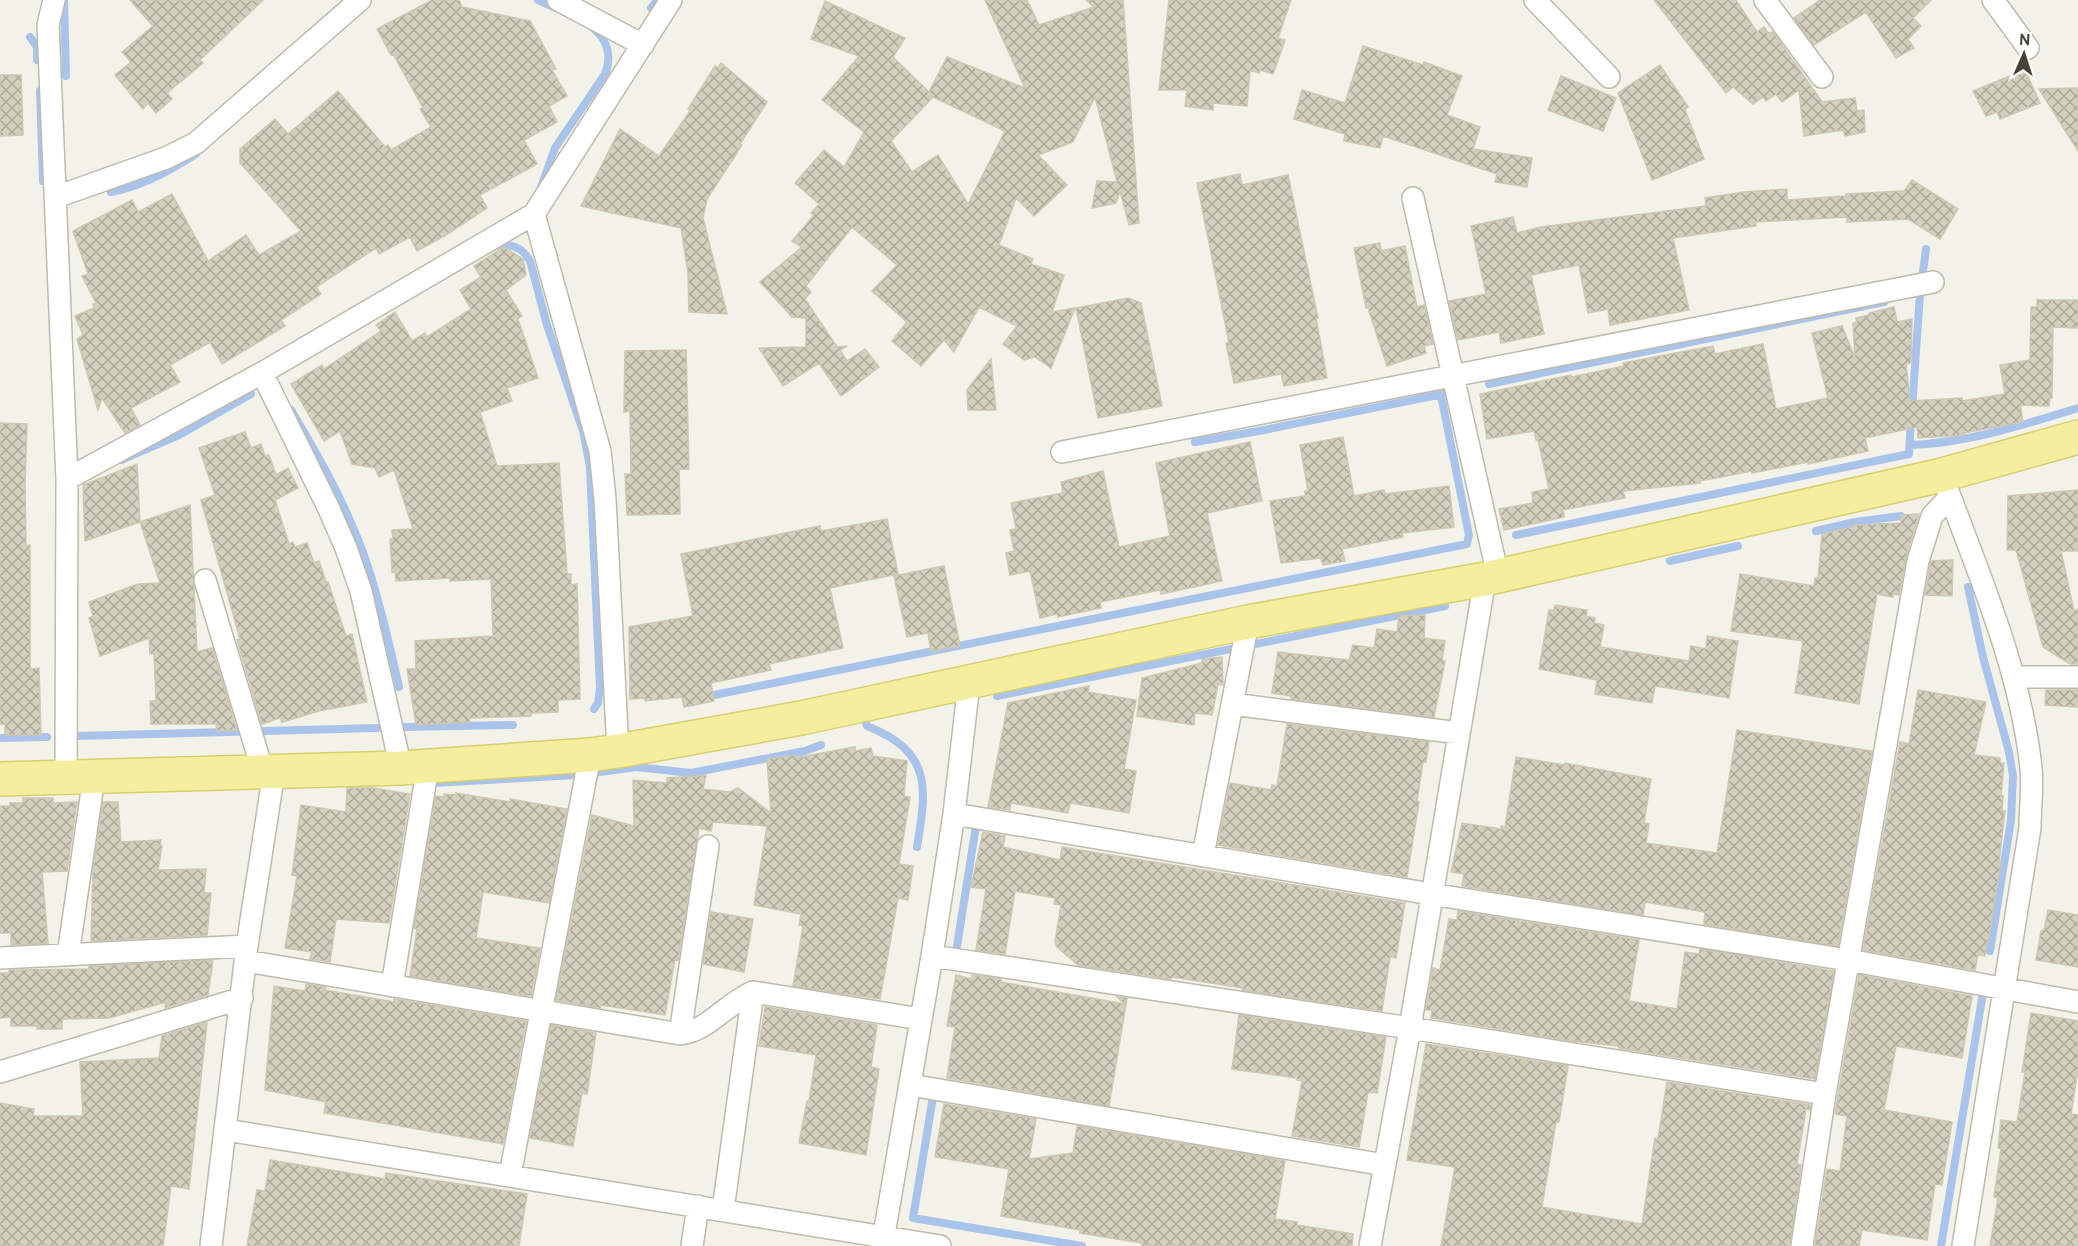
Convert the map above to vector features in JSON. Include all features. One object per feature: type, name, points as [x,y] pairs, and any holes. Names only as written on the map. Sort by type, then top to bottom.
[{"type":"main road","points":[[0,779],[414,767],[604,753],[801,718],[1248,622],[1492,578],[1946,486],[2078,437]]},
{"type":"street","points":[[54,0],[48,25],[80,777],[68,955]]},
{"type":"street","points":[[56,197],[166,158],[196,143],[360,0]]},
{"type":"street","points":[[558,0],[643,45]]},
{"type":"street","points":[[68,479],[261,373],[534,214],[671,0]]},
{"type":"street","points":[[1534,0],[1609,77]]},
{"type":"street","points":[[1765,0],[1822,76]]},
{"type":"street","points":[[1992,0],[2028,48]]},
{"type":"street","points":[[1370,1246],[1410,1028],[1459,734],[1492,578],[1453,375],[1413,198]]},
{"type":"street","points":[[510,1175],[541,1011],[604,753],[605,499],[600,451],[534,214]]},
{"type":"street","points":[[1062,452],[1933,282]]},
{"type":"street","points":[[261,373],[346,548],[414,767],[392,986]]},
{"type":"street","points":[[1946,486],[2015,677],[2025,722],[2031,771],[2030,828],[1963,1246]]},
{"type":"street","points":[[1802,1246],[1825,1094],[1918,561],[1932,516],[1946,486]]},
{"type":"street","points":[[205,580],[268,772],[211,1246]]},
{"type":"street","points":[[1203,855],[1248,622]]},
{"type":"street","points":[[2015,677],[2078,677]]},
{"type":"street","points":[[883,1241],[954,814],[969,683]]},
{"type":"street","points":[[1232,704],[1459,734]]},
{"type":"street","points":[[954,814],[1431,894],[1848,960],[2078,1002]]},
{"type":"street","points":[[680,1034],[708,846]]},
{"type":"street","points":[[0,958],[68,955],[247,954],[392,986],[680,1034],[690,1033],[699,1028],[742,996],[753,992],[921,1019]]},
{"type":"street","points":[[932,956],[1410,1028],[1825,1094]]},
{"type":"street","points":[[723,1210],[753,992]]},
{"type":"street","points":[[0,1071],[242,998]]},
{"type":"street","points":[[910,1085],[1385,1165]]},
{"type":"street","points":[[226,1130],[723,1210],[883,1241],[940,1246]]},
{"type":"street","points":[[692,1246],[698,1206]]},
{"type":"building","points":[[130,0],[263,0],[200,60],[203,63],[167,93],[172,99],[156,113],[148,103],[143,109],[115,75],[131,62],[122,52],[153,26]]},
{"type":"building","points":[[432,0],[459,0],[462,7],[530,21],[556,69],[552,70],[567,96],[549,106],[557,122],[524,140],[537,164],[480,195],[487,208],[417,251],[410,237],[379,254],[376,248],[316,287],[321,294],[281,320],[285,326],[222,364],[210,342],[170,365],[180,382],[131,408],[140,425],[125,433],[102,398],[98,410],[77,339],[83,335],[75,316],[94,308],[93,304],[96,303],[82,276],[88,274],[73,231],[132,200],[138,212],[172,194],[208,261],[246,235],[259,255],[301,231],[240,163],[240,149],[275,119],[288,134],[338,91],[385,147],[388,145],[391,150],[431,127],[420,109],[423,108],[377,29]]},
{"type":"building","points":[[985,0],[1027,0],[1039,25],[1094,7],[1086,0],[1123,0],[1139,223],[1129,225],[1120,191],[1116,203],[1092,208],[1097,181],[1117,182],[1095,97],[1073,142],[1038,155],[1067,185],[1034,216],[1016,198],[999,245],[1033,259],[1031,264],[1064,275],[1052,312],[1075,308],[1051,368],[1035,357],[1024,360],[1003,344],[1017,326],[979,307],[954,352],[944,340],[921,366],[892,341],[907,322],[872,291],[897,265],[852,227],[806,286],[811,292],[805,299],[837,347],[847,346],[840,350],[847,361],[865,349],[879,367],[841,396],[819,363],[783,386],[759,348],[806,347],[806,318],[792,317],[760,282],[802,247],[792,241],[814,215],[811,213],[819,204],[795,183],[824,150],[844,167],[864,132],[822,100],[859,56],[811,39],[825,1],[905,38],[893,57],[929,92],[947,57],[1025,88]],"holes":[[[933,97],[1005,131],[968,204],[938,155],[912,172],[891,141]]]},
{"type":"building","points":[[1169,0],[1291,0],[1278,38],[1285,40],[1273,74],[1250,70],[1247,106],[1213,103],[1213,110],[1185,106],[1187,90],[1159,90]]},
{"type":"building","points":[[1654,0],[1736,0],[1757,32],[1764,27],[1768,33],[1773,32],[1822,102],[1855,98],[1857,111],[1864,110],[1865,132],[1845,136],[1843,130],[1804,136],[1799,90],[1782,102],[1776,94],[1766,101],[1763,97],[1753,104],[1733,87],[1726,93]]},
{"type":"building","points":[[1820,0],[1931,0],[1913,18],[1921,26],[1908,39],[1914,48],[1896,58],[1866,12],[1814,45],[1794,18]]},
{"type":"building","points":[[1363,46],[1423,65],[1424,62],[1462,76],[1447,115],[1480,127],[1473,149],[1532,158],[1527,187],[1495,182],[1497,174],[1383,136],[1380,148],[1344,141],[1345,134],[1294,119],[1302,90],[1345,103]]},
{"type":"building","points":[[721,63],[767,102],[707,199],[703,218],[727,314],[689,312],[688,273],[681,228],[581,206],[620,129],[659,156],[690,111],[688,109],[715,66],[718,68]]},
{"type":"building","points":[[1660,65],[1688,107],[1685,110],[1704,159],[1652,180],[1618,93]]},
{"type":"building","points":[[2025,70],[2040,103],[2000,119],[1997,112],[1986,116],[1973,91]]},
{"type":"building","points":[[0,75],[21,75],[23,135],[0,136]]},
{"type":"building","points":[[1561,76],[1616,98],[1603,131],[1548,110]]},
{"type":"building","points":[[2078,88],[2078,151],[2039,89]]},
{"type":"building","points":[[1240,174],[1242,185],[1288,175],[1318,318],[1316,318],[1327,378],[1284,386],[1281,374],[1234,383],[1226,343],[1229,343],[1197,183]]},
{"type":"building","points":[[1912,180],[1958,209],[1940,239],[1908,219],[1847,222],[1847,217],[1755,222],[1756,226],[1673,238],[1689,310],[1610,325],[1608,309],[1588,313],[1579,265],[1531,275],[1544,334],[1501,343],[1499,332],[1458,340],[1449,301],[1486,294],[1471,226],[1513,217],[1517,233],[1541,227],[1706,206],[1705,198],[1744,192],[1787,189],[1787,200],[1846,196],[1846,194],[1904,191]]},
{"type":"building","points":[[1380,243],[1381,251],[1405,246],[1417,307],[1424,305],[1433,344],[1424,346],[1426,353],[1387,366],[1368,308],[1366,308],[1354,248]]},
{"type":"building","points":[[504,247],[523,259],[526,275],[506,290],[522,316],[518,319],[538,378],[507,388],[512,401],[480,412],[497,466],[559,463],[567,574],[571,574],[571,585],[577,584],[580,699],[558,700],[558,712],[531,713],[531,716],[469,718],[470,722],[416,725],[407,669],[416,669],[415,641],[493,636],[491,579],[450,581],[450,578],[396,581],[395,571],[392,572],[390,539],[393,539],[392,530],[413,529],[394,470],[379,477],[375,468],[352,464],[340,431],[324,441],[291,384],[322,365],[324,369],[381,331],[376,325],[395,312],[412,341],[425,333],[427,337],[471,309],[460,290],[481,277],[474,266]]},
{"type":"building","points":[[1128,298],[1141,303],[1162,406],[1098,418],[1076,308]]},
{"type":"building","points":[[2037,300],[2078,300],[2078,328],[2053,327],[2052,398],[2050,398],[2049,406],[2020,405],[2023,422],[1964,433],[1965,435],[1918,438],[1917,427],[1865,438],[1868,451],[1808,464],[1808,462],[1752,473],[1752,471],[1700,481],[1700,483],[1623,491],[1625,498],[1563,510],[1564,517],[1504,530],[1499,509],[1533,503],[1532,492],[1549,489],[1534,431],[1487,439],[1480,394],[1571,375],[1572,377],[1624,366],[1623,363],[1713,346],[1715,354],[1763,344],[1776,409],[1828,398],[1812,333],[1842,326],[1855,358],[1853,323],[1857,322],[1856,318],[1894,307],[1897,322],[1912,319],[1911,363],[1906,364],[1910,401],[1962,398],[1962,401],[2005,394],[2000,365],[2030,360],[2031,307],[2037,307]]},
{"type":"building","points":[[686,350],[689,469],[679,469],[680,514],[627,515],[625,474],[631,474],[630,411],[624,412],[625,351]]},
{"type":"building","points":[[991,359],[996,410],[968,410],[967,390]]},
{"type":"building","points":[[0,423],[27,424],[25,484],[26,546],[30,545],[30,669],[39,668],[41,735],[5,735],[5,724],[0,724]]},
{"type":"building","points":[[245,432],[251,448],[261,444],[265,456],[269,455],[276,475],[288,468],[298,488],[275,500],[289,544],[293,542],[295,547],[307,543],[314,563],[319,561],[346,636],[352,634],[367,702],[319,711],[282,722],[280,718],[262,724],[237,640],[240,639],[201,500],[215,495],[199,448]]},
{"type":"building","points":[[1343,437],[1354,496],[1384,490],[1385,494],[1449,486],[1454,527],[1402,533],[1403,537],[1342,549],[1345,561],[1323,565],[1321,558],[1281,563],[1270,501],[1305,496],[1305,491],[1308,491],[1300,445]]},
{"type":"building","points":[[1250,442],[1262,501],[1207,513],[1222,581],[1161,594],[1160,590],[1100,602],[1101,608],[1058,617],[1057,614],[1040,618],[1030,571],[1010,575],[1006,553],[1014,551],[1010,530],[1016,529],[1011,503],[1063,493],[1061,482],[1103,471],[1119,547],[1170,536],[1156,463]]},
{"type":"building","points":[[137,464],[140,522],[85,541],[83,485]]},
{"type":"building","points":[[2078,490],[2078,551],[2061,551],[2074,611],[2078,609],[2078,664],[2070,664],[2043,647],[2016,550],[2007,550],[2008,496]]},
{"type":"building","points":[[190,505],[197,652],[212,648],[237,730],[217,731],[216,724],[151,724],[150,701],[156,701],[154,654],[150,654],[149,638],[100,656],[89,618],[93,616],[89,602],[138,584],[160,583],[140,522]]},
{"type":"building","points":[[1919,514],[1906,557],[1899,595],[1893,594],[1893,597],[1877,594],[1859,704],[1795,693],[1803,641],[1731,631],[1740,574],[1814,586],[1815,578],[1818,578],[1822,534],[1854,527],[1854,525],[1901,523],[1901,515]]},
{"type":"building","points":[[887,519],[898,574],[830,588],[843,648],[769,664],[771,670],[711,683],[714,701],[684,707],[682,697],[645,701],[645,698],[630,699],[629,627],[693,616],[681,554],[820,526],[821,531]]},
{"type":"building","points":[[1953,560],[1952,596],[1925,595],[1931,561]]},
{"type":"building","points":[[944,566],[960,646],[931,651],[928,633],[907,637],[894,576]]},
{"type":"building","points":[[1555,605],[1587,610],[1586,616],[1595,618],[1594,623],[1604,625],[1600,647],[1689,661],[1691,646],[1706,649],[1707,636],[1738,641],[1729,698],[1655,686],[1652,703],[1595,694],[1597,680],[1539,669],[1549,610],[1554,610]]},
{"type":"building","points":[[1425,615],[1424,638],[1445,641],[1442,660],[1445,661],[1434,717],[1291,699],[1291,696],[1272,693],[1278,652],[1349,660],[1353,645],[1374,648],[1377,629],[1397,632],[1399,616]]},
{"type":"building","points":[[1222,657],[1223,685],[1218,684],[1212,715],[1195,713],[1194,725],[1137,716],[1142,678],[1202,663],[1202,659]]},
{"type":"building","points":[[1089,686],[1088,692],[1136,700],[1124,769],[1136,771],[1129,813],[1070,803],[1068,813],[1011,803],[1010,810],[988,807],[1008,703]]},
{"type":"building","points":[[1918,690],[1986,702],[1974,755],[2000,758],[2000,763],[2004,763],[2001,796],[2003,796],[2002,811],[2005,811],[1999,862],[2001,862],[1985,956],[1978,955],[1975,970],[1863,950],[1900,742],[1909,744]]},
{"type":"building","points":[[2046,690],[2078,690],[2078,707],[2045,705]]},
{"type":"building","points":[[1287,724],[1429,742],[1426,762],[1423,762],[1407,877],[1218,845],[1230,783],[1271,790],[1272,785],[1277,786]]},
{"type":"building","points":[[1737,730],[1872,751],[1838,946],[1704,924],[1705,912],[1645,902],[1643,915],[1462,886],[1464,874],[1451,872],[1462,823],[1501,829],[1501,826],[1505,827],[1516,757],[1564,765],[1565,763],[1651,779],[1644,823],[1649,824],[1646,843],[1717,853]]},
{"type":"building","points":[[855,747],[855,751],[871,748],[873,756],[907,761],[904,796],[910,797],[899,864],[913,866],[908,900],[898,898],[880,999],[793,986],[803,926],[799,925],[801,914],[754,905],[767,826],[713,822],[711,831],[699,828],[678,960],[675,959],[665,1015],[601,1005],[600,1008],[556,1000],[592,815],[634,826],[633,780],[667,783],[667,778],[706,775],[703,789],[730,792],[738,788],[771,813],[767,759],[795,755],[795,758]]},
{"type":"building","points":[[347,788],[373,788],[410,794],[389,923],[336,919],[330,962],[310,959],[312,952],[285,948],[297,876],[292,875],[301,805],[346,812]]},
{"type":"building","points":[[456,793],[567,809],[549,903],[483,892],[476,938],[540,948],[531,996],[410,976],[417,929],[414,928],[436,796],[444,797],[444,794],[456,795]]},
{"type":"building","points":[[23,798],[53,798],[53,803],[77,802],[67,871],[42,872],[48,943],[11,945],[11,933],[0,933],[0,806],[23,803]]},
{"type":"building","points":[[103,802],[118,802],[121,842],[161,840],[158,870],[206,869],[204,893],[211,893],[207,935],[91,941],[93,871]]},
{"type":"building","points":[[983,832],[1005,836],[1003,847],[1060,860],[1062,847],[1405,903],[1396,958],[1390,957],[1382,1011],[1172,977],[1171,979],[1078,965],[1057,947],[1055,942],[1061,905],[1054,904],[1055,898],[1015,891],[1005,954],[976,950],[986,889],[971,887]]},
{"type":"building","points":[[2048,910],[2078,915],[2078,967],[2036,960],[2041,931],[2044,930]]},
{"type":"building","points":[[1458,911],[1639,940],[1629,1001],[1677,1009],[1685,952],[1699,954],[1700,949],[1834,971],[1815,1079],[1619,1048],[1619,1046],[1572,1041],[1431,1018],[1432,1010],[1426,1010],[1433,968],[1440,970],[1449,919],[1457,920]]},
{"type":"building","points":[[711,912],[753,919],[744,972],[703,964]]},
{"type":"building","points":[[213,960],[208,995],[165,1008],[166,1002],[109,1018],[62,1019],[62,1029],[11,1026],[11,1017],[0,1018],[0,973],[9,973],[9,970],[89,969],[89,966]]},
{"type":"building","points":[[956,975],[971,979],[972,975],[1001,979],[1001,982],[1125,1004],[1117,997],[1127,998],[1109,1106],[947,1078],[955,1027],[947,1026]]},
{"type":"building","points":[[1859,975],[1972,996],[1962,1058],[1896,1046],[1884,1110],[1952,1122],[1942,1185],[1935,1184],[1927,1240],[1862,1230],[1859,1246],[1815,1246],[1827,1169],[1840,1171],[1847,1116],[1835,1114]]},
{"type":"building","points":[[306,984],[326,987],[325,990],[394,1002],[394,999],[526,1021],[503,1144],[324,1113],[326,1102],[265,1090],[274,986],[305,991]]},
{"type":"building","points":[[765,1007],[877,1025],[871,1067],[879,1069],[866,1155],[799,1143],[807,1101],[809,1101],[816,1055],[759,1046]]},
{"type":"building","points":[[2031,1013],[2078,1021],[2078,1069],[2071,1114],[2078,1115],[2078,1246],[1990,1246],[1998,1198],[1994,1197],[2001,1149],[1998,1148],[2001,1120],[2017,1122]]},
{"type":"building","points":[[1239,1015],[1386,1037],[1377,1093],[1368,1092],[1359,1147],[1292,1136],[1302,1081],[1297,1078],[1232,1069]]},
{"type":"building","points":[[207,1022],[189,1189],[171,1186],[163,1246],[0,1246],[0,1103],[34,1109],[33,1116],[83,1116],[80,1062],[159,1058],[162,1036]]},
{"type":"building","points":[[551,1025],[596,1033],[587,1094],[582,1093],[573,1146],[530,1138]]},
{"type":"building","points":[[1426,1044],[1568,1066],[1542,1207],[1642,1224],[1655,1138],[1658,1139],[1667,1082],[1810,1105],[1810,1110],[1806,1109],[1797,1164],[1801,1165],[1790,1246],[1441,1246],[1455,1167],[1407,1160]]},
{"type":"building","points":[[944,1104],[1036,1119],[1029,1159],[1073,1153],[1077,1126],[1285,1161],[1275,1219],[1353,1234],[1352,1246],[1142,1246],[1142,1243],[1080,1233],[1080,1230],[1001,1216],[1009,1169],[935,1157]]},
{"type":"building","points":[[270,1160],[385,1179],[386,1173],[527,1194],[519,1246],[247,1246],[257,1190],[265,1191]]},
{"type":"waterway","points":[[64,0],[66,76]]},
{"type":"waterway","points":[[538,0],[556,8]]},
{"type":"waterway","points":[[651,8],[658,0]]},
{"type":"waterway","points":[[540,190],[555,148],[607,68],[608,55],[605,43],[593,28]]},
{"type":"waterway","points":[[30,37],[37,47],[37,60]]},
{"type":"waterway","points":[[40,91],[43,181]]},
{"type":"waterway","points":[[111,192],[155,178],[196,154]]},
{"type":"waterway","points":[[493,246],[515,247],[523,252],[530,261],[547,325],[583,431],[590,467],[600,688],[598,703],[594,709]]},
{"type":"waterway","points":[[1912,409],[1920,294],[1926,249]]},
{"type":"waterway","points":[[1489,384],[1884,302]]},
{"type":"waterway","points":[[121,460],[179,435],[251,394]]},
{"type":"waterway","points":[[1195,442],[1443,394]]},
{"type":"waterway","points":[[714,695],[1467,544],[1469,535],[1441,395]]},
{"type":"waterway","points":[[1910,445],[1974,437],[2078,408]]},
{"type":"waterway","points":[[291,410],[353,526],[373,582],[399,687]]},
{"type":"waterway","points":[[1516,535],[1909,454],[1911,420]]},
{"type":"waterway","points":[[1816,531],[1855,522],[1901,516]]},
{"type":"waterway","points":[[1670,561],[1738,546]]},
{"type":"waterway","points":[[1968,587],[2013,776],[2011,820],[1990,951]]},
{"type":"waterway","points":[[997,696],[1445,606]]},
{"type":"waterway","points":[[865,720],[867,726],[904,747],[914,760],[920,774],[923,806],[917,847]]},
{"type":"waterway","points":[[404,727],[513,725]]},
{"type":"waterway","points":[[77,736],[378,728]]},
{"type":"waterway","points":[[0,738],[47,737]]},
{"type":"waterway","points":[[593,773],[636,767],[691,773],[805,751],[821,745]]},
{"type":"waterway","points":[[432,783],[577,775]]},
{"type":"waterway","points":[[957,946],[976,826],[982,827]]},
{"type":"waterway","points":[[1941,1246],[1983,993]]},
{"type":"waterway","points":[[933,1097],[913,1218],[1082,1246]]}]
